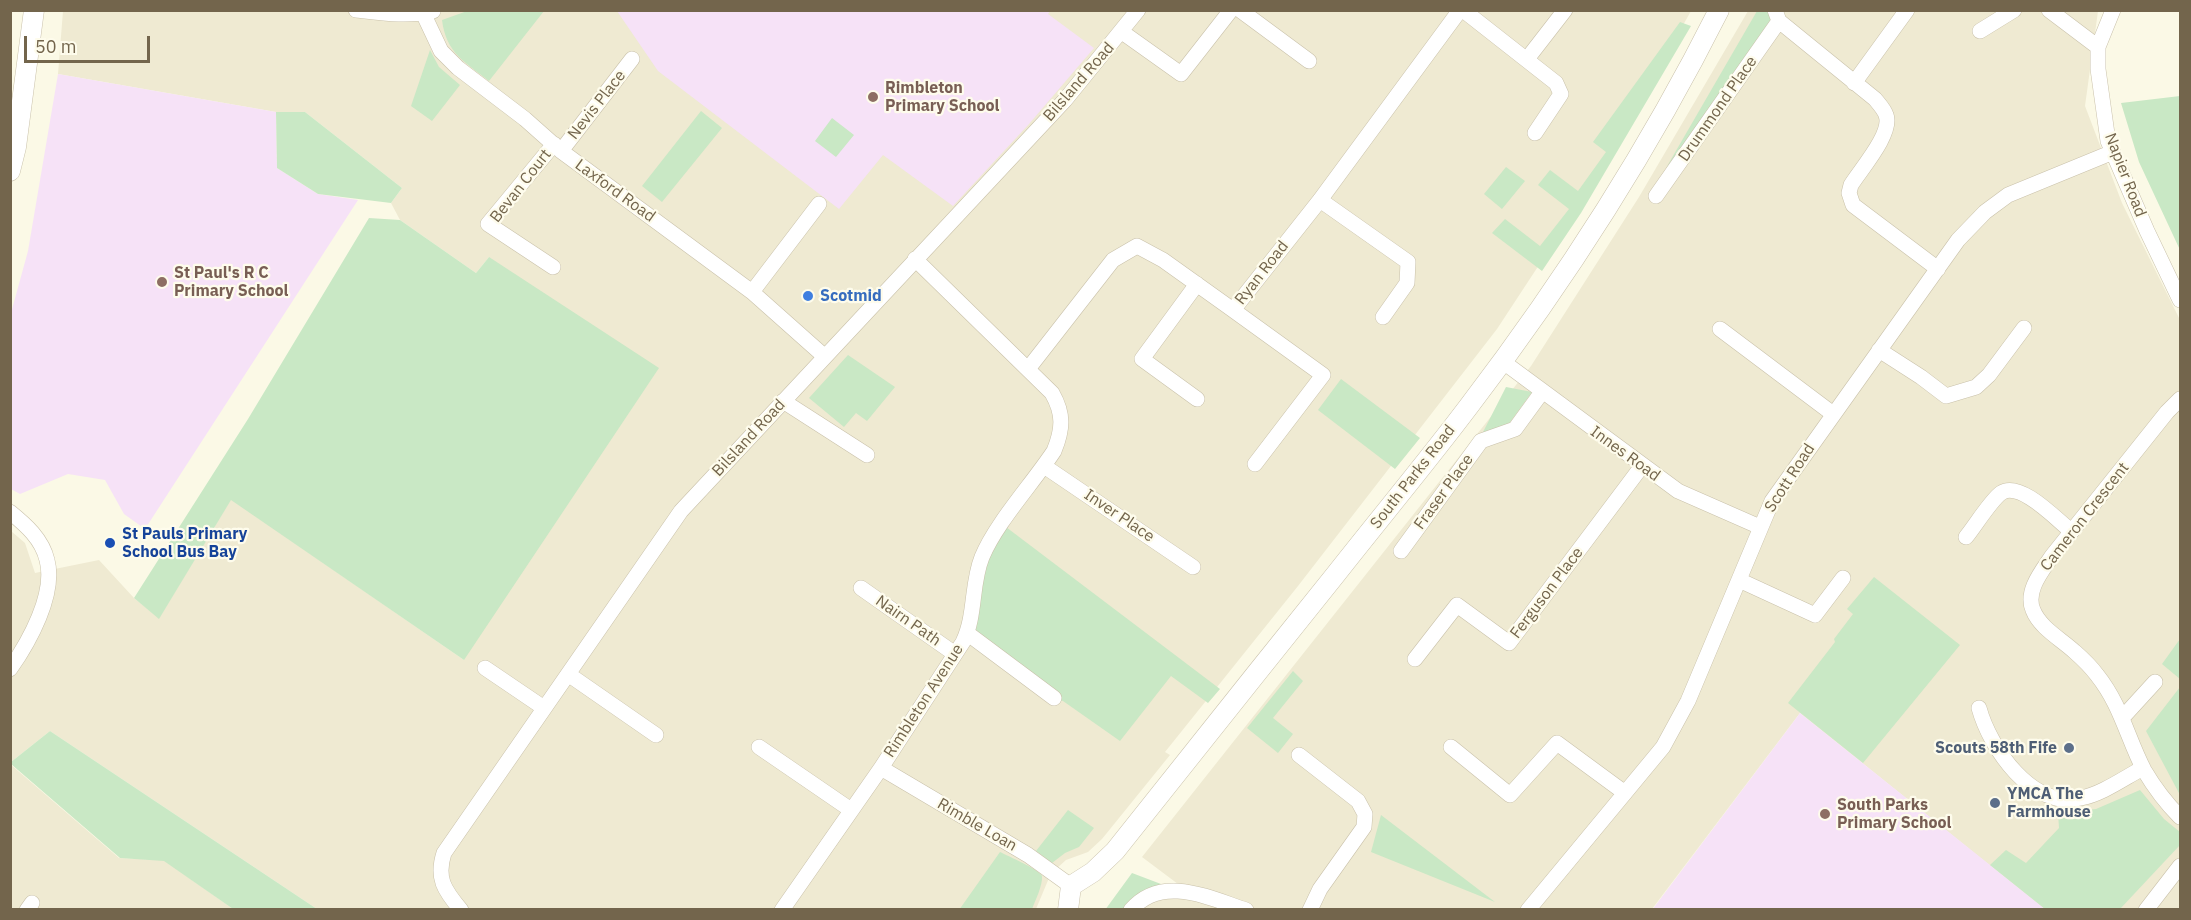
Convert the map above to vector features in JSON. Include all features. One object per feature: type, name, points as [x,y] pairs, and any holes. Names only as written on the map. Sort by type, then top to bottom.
[{"type":"street","points":[[10,171],[16,147],[34,10]]},
{"type":"street","points":[[356,10],[386,14],[428,12]]},
{"type":"street","name":"Bilsland Road","points":[[460,909],[441,881],[440,867],[444,853],[681,511],[1065,100],[1138,10]]},
{"type":"street","points":[[1122,32],[1181,74],[1232,10]]},
{"type":"street","points":[[1240,10],[1310,61]]},
{"type":"street","points":[[1461,10],[1556,83],[1560,94],[1535,133]]},
{"type":"street","name":"Ryan Road","points":[[1028,369],[1113,260],[1137,246],[1163,260],[1233,310],[1320,200],[1461,10]]},
{"type":"street","points":[[1527,59],[1565,10]]},
{"type":"street","name":"South Parks Road","points":[[1071,886],[1092,872],[1115,851],[1428,459],[1502,361],[1580,249],[1630,170],[1702,45],[1719,10]]},
{"type":"street","points":[[1854,83],[1907,10]]},
{"type":"street","points":[[1980,31],[2014,10]]},
{"type":"street","points":[[2049,10],[2098,47]]},
{"type":"street","name":"Napier Road","points":[[2114,10],[2098,47],[2099,77],[2108,141],[2147,231],[2181,300]]},
{"type":"street","name":"Laxford Road","points":[[428,12],[441,51],[458,68],[525,119],[557,148],[752,292],[824,356]]},
{"type":"street","points":[[1777,16],[1875,99],[1886,114],[1888,126],[1851,185],[1849,193],[1852,205],[1938,269]]},
{"type":"street","name":"Drummond Place","points":[[1656,196],[1777,16]]},
{"type":"street","name":"Nevis Place","points":[[557,148],[632,59]]},
{"type":"street","name":"Bevan Court","points":[[553,267],[488,224],[557,148]]},
{"type":"street","name":"Scott Road","points":[[1528,909],[1663,747],[1688,701],[1772,501],[1958,240],[1985,212],[2008,195],[2113,152]]},
{"type":"street","points":[[1320,200],[1408,262],[1407,283],[1383,317]]},
{"type":"street","points":[[752,292],[819,204]]},
{"type":"street","name":"Rimbleton Avenue","points":[[782,909],[880,768],[955,654],[967,633],[977,573],[982,558],[995,533],[1054,451],[1061,435],[1063,418],[1052,393],[915,259]]},
{"type":"street","points":[[1197,284],[1142,359],[1197,399]]},
{"type":"street","points":[[1233,310],[1323,375],[1255,464]]},
{"type":"street","points":[[1879,350],[1946,396],[1976,387],[1983,381],[2024,328]]},
{"type":"street","points":[[1720,329],[1833,414]]},
{"type":"street","name":"Innes Road","points":[[1502,361],[1677,491],[1760,527]]},
{"type":"street","name":"Fraser Place","points":[[1401,551],[1481,441],[1515,429],[1542,392]]},
{"type":"street","name":"Cameron Crescent","points":[[2181,399],[2167,412],[2071,531],[2037,578],[2031,593],[2033,611],[2040,622],[2076,652],[2098,677],[2123,717],[2143,768],[2157,791],[2181,817]]},
{"type":"street","points":[[783,401],[867,455]]},
{"type":"street","name":"Inver Place","points":[[1044,466],[1193,567]]},
{"type":"street","name":"Ferguson Place","points":[[1415,659],[1457,605],[1509,643],[1642,466]]},
{"type":"street","points":[[1966,537],[2000,493],[2009,489],[2022,491],[2071,531]]},
{"type":"street","points":[[10,512],[26,524],[38,540],[47,559],[49,576],[43,605],[28,644],[10,669]]},
{"type":"street","points":[[1739,580],[1815,615],[1843,578]]},
{"type":"street","name":"Nairn Path","points":[[861,588],[955,654]]},
{"type":"street","points":[[967,633],[1054,698]]},
{"type":"street","points":[[485,668],[544,708]]},
{"type":"street","points":[[568,674],[656,735]]},
{"type":"street","points":[[2123,717],[2156,682]]},
{"type":"street","points":[[1979,708],[1983,725],[2003,758],[2029,784],[2050,796],[2064,800],[2083,798],[2143,768]]},
{"type":"street","points":[[1451,747],[1509,795],[1557,743],[1626,793]]},
{"type":"street","points":[[759,747],[851,810]]},
{"type":"street","points":[[1299,755],[1358,801],[1363,807],[1366,820],[1361,834],[1320,889],[1310,909]]},
{"type":"street","name":"Rimble Loan","points":[[880,768],[1012,845],[1071,886]]},
{"type":"street","points":[[2146,909],[2181,866]]},
{"type":"street","points":[[1068,909],[1071,886]]},
{"type":"street","points":[[1131,909],[1154,893],[1177,890],[1246,909]]},
{"type":"shaded area","points":[[63,11],[1691,11],[1600,172],[1497,329],[1298,586],[1165,752],[1170,755],[1102,839],[1088,852],[1066,860],[1055,870],[1049,878],[1036,909],[317,909],[50,731],[11,762],[11,531],[25,543],[35,573],[99,560],[134,598],[159,618],[231,499],[464,660],[489,257],[476,273],[400,220],[391,203],[402,188],[305,112],[276,112],[58,74]]},
{"type":"shaded area","name":"Rimbleton Primary School","points":[[617,11],[1050,11],[1048,14],[1094,48],[1029,124],[953,206],[883,155],[839,209],[658,71]]},
{"type":"shaded area","points":[[1748,11],[2098,11],[2085,106],[2122,203],[2180,320],[2180,909],[2044,909],[1800,713],[1652,909],[1131,910],[1186,890],[1142,857],[1531,366],[1639,197]]},
{"type":"shaded area","name":"St Paul's R C Primary School","points":[[58,74],[276,112],[277,168],[318,194],[358,200],[145,529],[124,514],[105,480],[68,474],[20,494],[11,489],[11,313],[28,251]]},
{"type":"shaded area","name":"South Parks Primary School","points":[[1800,713],[2045,909],[1652,910]]},
{"type":"shaded area","points":[[10,764],[119,858],[164,860],[233,909],[11,909]]},
{"type":"green space","points":[[470,10],[544,11],[489,81],[458,56],[452,49],[444,31],[442,20]]},
{"type":"green space","points":[[1757,11],[1770,11],[1771,24],[1666,168]]},
{"type":"green space","points":[[1680,22],[1691,26],[1581,213],[1542,271],[1492,233],[1505,219],[1540,246],[1569,209],[1538,185],[1550,170],[1578,191],[1606,152],[1593,142]]},
{"type":"green space","points":[[430,50],[439,67],[460,85],[432,121],[411,106]]},
{"type":"green space","points":[[2180,96],[2180,250],[2139,162],[2121,103]]},
{"type":"green space","points":[[701,111],[722,128],[662,202],[642,186]]},
{"type":"green space","points":[[276,112],[305,112],[402,188],[391,203],[318,194],[277,168]]},
{"type":"green space","points":[[832,118],[854,135],[836,157],[815,141]]},
{"type":"green space","points":[[1506,167],[1525,181],[1502,209],[1484,194]]},
{"type":"green space","points":[[369,218],[400,220],[476,273],[489,257],[659,368],[464,660],[231,500],[159,619],[134,598],[248,419]]},
{"type":"green space","points":[[848,355],[895,387],[867,421],[856,413],[844,427],[809,398]]},
{"type":"green space","points":[[1341,379],[1420,438],[1395,469],[1318,410]]},
{"type":"green space","points":[[1506,387],[1532,392],[1508,425],[1482,434]]},
{"type":"green space","points":[[1002,524],[1220,689],[1208,703],[1171,676],[1120,741],[1063,701],[1054,698],[967,633],[977,573]]},
{"type":"green space","points":[[1874,577],[1960,645],[1863,763],[1788,703],[1835,642],[1834,639],[1853,614],[1847,609]]},
{"type":"green space","points":[[2180,639],[2180,679],[2162,664]]},
{"type":"green space","points":[[1293,671],[1303,681],[1273,718],[1293,734],[1278,753],[1247,728]]},
{"type":"green space","points":[[2180,687],[2180,795],[2146,731]]},
{"type":"green space","points":[[50,731],[317,909],[233,909],[164,861],[120,858],[11,764]]},
{"type":"green space","points":[[2140,790],[2164,819],[2180,832],[2180,845],[2120,909],[2045,909],[1990,865],[2006,850],[2026,863],[2059,828],[2058,813],[2096,809]]},
{"type":"green space","points":[[1068,810],[1094,828],[1079,847],[1065,853],[1052,863],[1036,851]]},
{"type":"green space","points":[[1381,815],[1495,902],[1371,852]]},
{"type":"green space","points":[[1000,852],[1030,867],[1042,876],[1032,909],[959,910]]},
{"type":"green space","points":[[1132,873],[1161,884],[1132,900],[1124,909],[1105,910]]},
{"type":"place","name":"Rimbleton Primary School","points":[[873,97]]},
{"type":"place","name":"St Paul's R C Primary School","points":[[162,282]]},
{"type":"place","name":"Scotmid","points":[[808,296]]},
{"type":"place","name":"St Pauls Primary School Bus Bay","points":[[110,543]]},
{"type":"place","name":"Scouts 58th Fife","points":[[2069,748]]},
{"type":"place","name":"YMCA The Farmhouse","points":[[1995,803]]},
{"type":"place","name":"South Parks Primary School","points":[[1825,814]]}]
